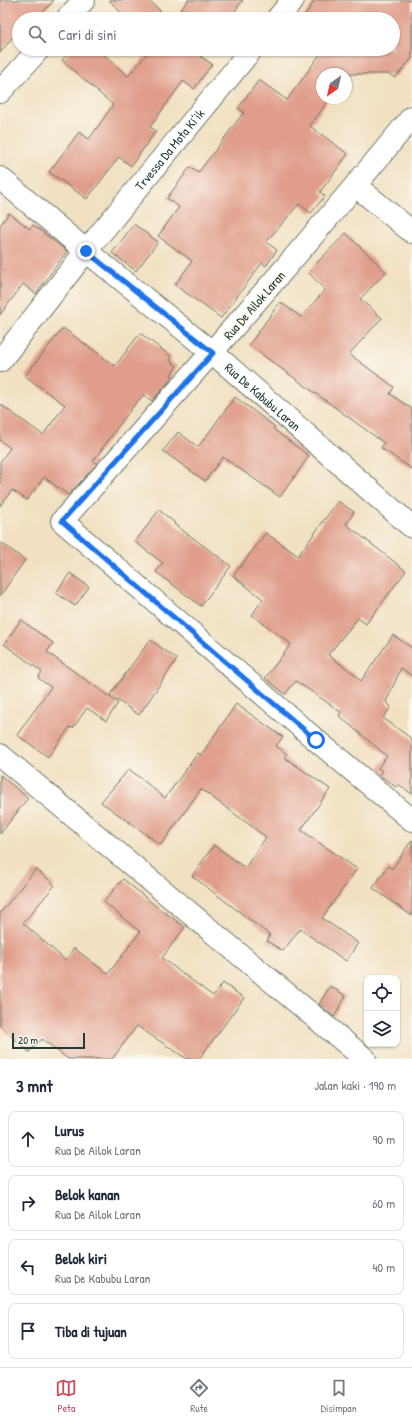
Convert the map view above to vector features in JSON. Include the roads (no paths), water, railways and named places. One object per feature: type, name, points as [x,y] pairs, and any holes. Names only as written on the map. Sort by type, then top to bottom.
[{"type":"street","points":[[73,12],[84,0]]},
{"type":"street","points":[[283,12],[293,0]]},
{"type":"street","points":[[0,92],[33,56]]},
{"type":"street","name":"Trvessa Da Mota Ki’ik","points":[[0,361],[86,251],[246,56]]},
{"type":"street","name":"Rua De Ailok Laran","points":[[412,117],[356,186],[213,353],[62,521],[316,740],[412,820]]},
{"type":"street","name":"Rua De Kabubu Laran","points":[[0,178],[86,251],[213,353],[412,527]]},
{"type":"street","points":[[356,186],[412,232]]},
{"type":"street","points":[[0,755],[365,1059]]}]
